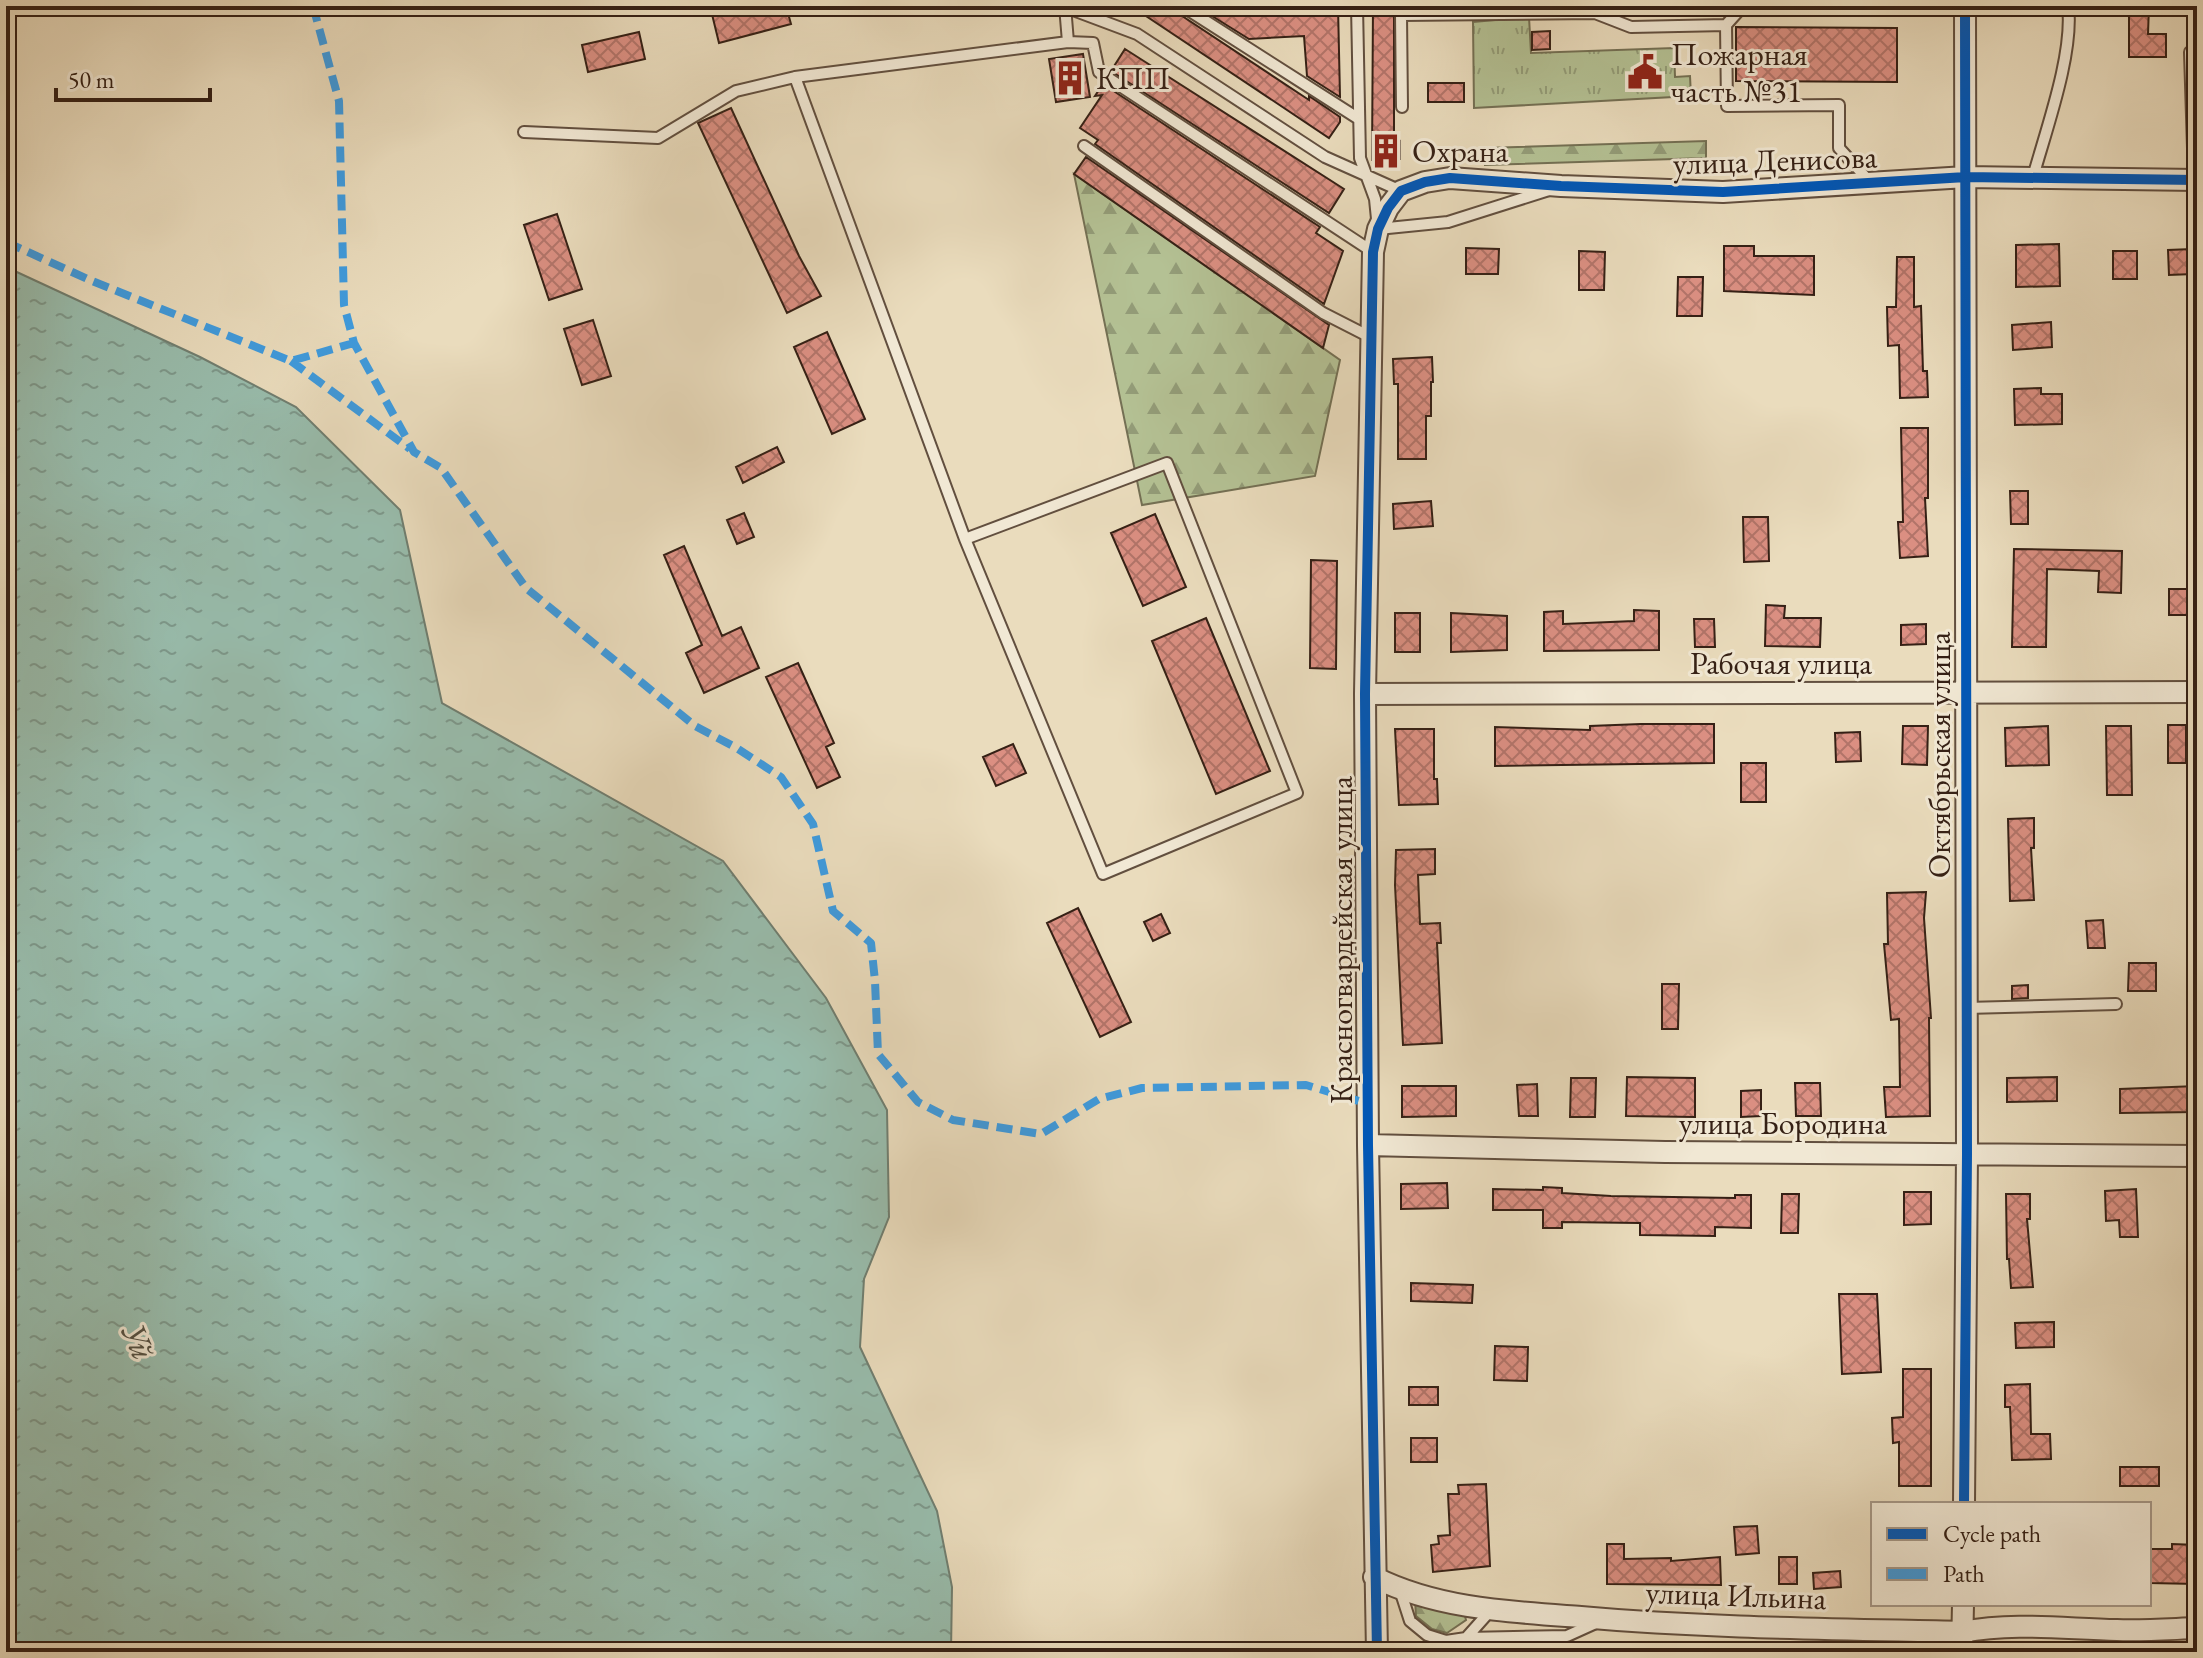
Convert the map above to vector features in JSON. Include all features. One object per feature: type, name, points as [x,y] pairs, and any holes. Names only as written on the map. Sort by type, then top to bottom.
[{"type":"street","name":"Октябрьская улица","points":[[1964,1502],[1967,1154],[1965,6]]},
{"type":"street","name":"улица Денисова","points":[[1401,191],[1425,182],[1450,178],[1723,192],[1966,177],[2195,180]]},
{"type":"street","points":[[1378,229],[1401,191]]},
{"type":"street","name":"Красногвардейская улица","points":[[1377,1652],[1368,1145],[1365,694],[1370,337],[1373,252],[1378,229]]},
{"type":"street","name":"Рабочая улица","points":[[1365,694],[2197,692]]},
{"type":"street","name":"улица Бородина","points":[[1368,1145],[1665,1152],[2197,1156]]},
{"type":"street","name":"улица Ильина","points":[[1374,1577],[1400,1590],[1491,1610],[1671,1625],[1962,1642],[1992,1626],[2117,1630],[2197,1628]]},
{"type":"street","points":[[1962,1642],[1963,1606]]},
{"type":"lane","points":[[1182,6],[1359,119]]},
{"type":"lane","points":[[1357,6],[1360,158],[1375,199],[1378,229],[1448,222],[1561,186]]},
{"type":"lane","points":[[1743,6],[1726,25],[1727,106],[1839,105],[1839,148],[1871,183]]},
{"type":"lane","points":[[2033,177],[2058,89],[2070,21],[2068,6]]},
{"type":"lane","points":[[1068,42],[1065,7],[1137,34],[1325,157],[1401,191]]},
{"type":"lane","points":[[1402,107],[1401,15],[1595,13],[1631,27],[1726,25]]},
{"type":"lane","points":[[524,132],[658,138],[736,91],[795,77],[1068,42],[1093,43],[1099,72],[1373,252]]},
{"type":"lane","points":[[2190,52],[2195,180]]},
{"type":"lane","points":[[795,77],[965,539],[1103,874],[1297,793],[1167,463],[965,539]]},
{"type":"lane","points":[[1084,146],[1323,313],[1370,337]]},
{"type":"lane","points":[[1966,1008],[2116,1004]]},
{"type":"lane","points":[[1400,1590],[1410,1621],[1427,1635],[1446,1641],[1567,1636],[1604,1619]]},
{"type":"lane","points":[[1466,1638],[1491,1610]]},
{"type":"green space","points":[[1529,17],[1531,53],[1674,48],[1675,77],[1690,76],[1691,96],[1474,108],[1473,22]]},
{"type":"green space","points":[[1706,141],[1706,158],[1485,165],[1485,148]]},
{"type":"green space","points":[[1074,174],[1340,360],[1315,476],[1142,505]]},
{"type":"green space","points":[[1415,1600],[1464,1612],[1466,1620],[1447,1633],[1432,1629],[1416,1616]]},
{"type":"water","name":"Уй","points":[[6,267],[200,357],[296,407],[400,510],[442,703],[723,861],[826,998],[887,1110],[889,1217],[864,1279],[860,1347],[937,1511],[952,1587],[951,1652],[6,1652]]},
{"type":"building","points":[[710,6],[786,6],[791,24],[719,43]]},
{"type":"building","points":[[1131,6],[1167,6],[1309,100],[1309,96],[1340,117],[1340,122],[1329,138]]},
{"type":"building","points":[[1211,6],[1338,6],[1340,97],[1307,76],[1304,36],[1249,39],[1212,16]]},
{"type":"building","points":[[1373,6],[1394,6],[1394,142],[1400,141],[1400,159],[1372,160]]},
{"type":"building","points":[[2129,6],[2149,6],[2148,34],[2166,34],[2166,57],[2129,57]]},
{"type":"building","points":[[1736,27],[1897,28],[1897,82],[1736,81]]},
{"type":"building","points":[[1550,31],[1550,49],[1532,50],[1532,32]]},
{"type":"building","points":[[639,32],[645,59],[588,72],[582,45]]},
{"type":"building","points":[[1125,49],[1344,189],[1329,213],[1111,71]]},
{"type":"building","name":"КПП","points":[[1083,54],[1090,97],[1056,102],[1049,59]]},
{"type":"building","points":[[1428,83],[1464,83],[1464,102],[1428,102]]},
{"type":"building","points":[[1103,84],[1320,227],[1316,233],[1343,251],[1324,304],[1095,144],[1098,140],[1080,128],[1102,95],[1095,96]]},
{"type":"building","points":[[731,108],[799,256],[821,296],[787,313],[698,123]]},
{"type":"building","points":[[1086,157],[1329,325],[1323,348],[1074,174]]},
{"type":"building","points":[[557,214],[582,289],[549,300],[524,225]]},
{"type":"building","points":[[2059,244],[2060,286],[2016,287],[2016,245]]},
{"type":"building","points":[[1724,246],[1754,246],[1754,256],[1814,256],[1814,295],[1724,291]]},
{"type":"building","points":[[1466,248],[1499,249],[1498,274],[1466,274]]},
{"type":"building","points":[[2192,249],[2193,274],[2169,275],[2168,250]]},
{"type":"building","points":[[1579,251],[1605,252],[1604,290],[1579,290]]},
{"type":"building","points":[[2113,251],[2137,251],[2137,279],[2113,279]]},
{"type":"building","points":[[1897,257],[1914,257],[1914,307],[1921,306],[1923,371],[1927,371],[1928,397],[1900,398],[1899,345],[1888,346],[1887,307],[1896,307]]},
{"type":"building","points":[[1678,277],[1703,277],[1702,316],[1677,316]]},
{"type":"building","points":[[593,320],[611,376],[582,385],[564,329]]},
{"type":"building","points":[[2051,322],[2052,347],[2013,350],[2012,325]]},
{"type":"building","points":[[827,332],[865,419],[832,434],[794,347]]},
{"type":"building","points":[[1432,357],[1431,416],[1426,416],[1426,459],[1398,459],[1398,384],[1394,384],[1393,359]]},
{"type":"building","points":[[2041,388],[2041,394],[2062,394],[2062,424],[2015,425],[2014,389]]},
{"type":"building","points":[[1901,428],[1928,428],[1928,498],[1925,498],[1928,556],[1900,558],[1898,522],[1903,522]]},
{"type":"building","points":[[777,447],[784,462],[743,483],[736,467]]},
{"type":"building","points":[[2010,491],[2028,491],[2028,524],[2011,524]]},
{"type":"building","points":[[1431,501],[1433,526],[1394,529],[1393,504]]},
{"type":"building","points":[[744,513],[754,537],[737,544],[727,520]]},
{"type":"building","points":[[1155,514],[1186,587],[1143,606],[1111,533]]},
{"type":"building","points":[[1743,517],[1768,517],[1769,561],[1744,562]]},
{"type":"building","points":[[684,546],[722,636],[741,627],[759,668],[704,693],[686,653],[702,645],[664,555]]},
{"type":"building","points":[[2014,549],[2122,551],[2121,593],[2098,592],[2099,571],[2047,569],[2046,647],[2012,647]]},
{"type":"building","points":[[1311,560],[1337,561],[1336,669],[1310,668]]},
{"type":"building","points":[[2169,589],[2187,589],[2187,615],[2169,615]]},
{"type":"building","points":[[1766,605],[1785,606],[1784,618],[1821,618],[1820,647],[1765,646]]},
{"type":"building","points":[[1634,610],[1659,611],[1659,650],[1544,651],[1544,612],[1563,611],[1563,624],[1634,621]]},
{"type":"building","points":[[1395,613],[1420,613],[1420,652],[1395,652]]},
{"type":"building","points":[[1451,613],[1507,616],[1507,650],[1451,652]]},
{"type":"building","points":[[1206,618],[1270,771],[1216,794],[1152,641]]},
{"type":"building","points":[[1694,619],[1714,619],[1715,647],[1695,647]]},
{"type":"building","points":[[1926,624],[1926,644],[1901,645],[1901,625]]},
{"type":"building","points":[[798,663],[834,743],[826,747],[840,777],[817,788],[766,677]]},
{"type":"building","points":[[1714,724],[1714,763],[1495,766],[1495,727],[1590,730],[1590,726]]},
{"type":"building","points":[[2168,725],[2186,725],[2186,763],[2168,763]]},
{"type":"building","points":[[1903,726],[1928,726],[1927,765],[1902,764]]},
{"type":"building","points":[[2048,726],[2049,765],[2006,766],[2005,728]]},
{"type":"building","points":[[2106,726],[2131,726],[2132,795],[2107,795]]},
{"type":"building","points":[[1395,729],[1434,729],[1434,779],[1437,779],[1438,804],[1399,805]]},
{"type":"building","points":[[1860,732],[1861,761],[1836,762],[1835,733]]},
{"type":"building","points":[[1013,744],[1026,773],[996,786],[983,757]]},
{"type":"building","points":[[1741,763],[1766,763],[1766,802],[1741,802]]},
{"type":"building","points":[[2034,818],[2034,848],[2031,848],[2034,900],[2010,901],[2008,819]]},
{"type":"building","points":[[1435,849],[1435,874],[1418,875],[1420,924],[1440,923],[1441,943],[1437,943],[1442,1043],[1403,1045],[1396,850]]},
{"type":"building","points":[[1926,892],[1924,918],[1931,1018],[1930,1116],[1886,1117],[1884,1087],[1900,1087],[1899,1019],[1891,1020],[1884,944],[1888,944],[1887,893]]},
{"type":"building","points":[[1078,908],[1131,1022],[1100,1037],[1047,923]]},
{"type":"building","points":[[1161,914],[1170,933],[1153,941],[1144,922]]},
{"type":"building","points":[[2103,920],[2105,948],[2088,948],[2086,921]]},
{"type":"building","points":[[2129,963],[2156,963],[2156,991],[2128,991]]},
{"type":"building","points":[[1662,984],[1679,984],[1678,1029],[1662,1029]]},
{"type":"building","points":[[2028,985],[2028,998],[2012,999],[2012,986]]},
{"type":"building","points":[[1627,1077],[1695,1078],[1695,1117],[1626,1116]]},
{"type":"building","points":[[2057,1077],[2057,1101],[2007,1102],[2007,1078]]},
{"type":"building","points":[[1571,1078],[1596,1078],[1595,1117],[1570,1117]]},
{"type":"building","points":[[1795,1083],[1820,1083],[1821,1116],[1796,1116]]},
{"type":"building","points":[[1537,1084],[1538,1116],[1519,1116],[1517,1085]]},
{"type":"building","points":[[1402,1086],[1456,1086],[1456,1116],[1402,1117]]},
{"type":"building","points":[[2197,1086],[2197,1112],[2120,1113],[2120,1089]]},
{"type":"building","points":[[1761,1090],[1761,1116],[1741,1117],[1741,1091]]},
{"type":"building","points":[[1447,1183],[1448,1208],[1401,1209],[1401,1184]]},
{"type":"building","points":[[1543,1187],[1562,1188],[1562,1193],[1611,1196],[1735,1198],[1735,1195],[1751,1195],[1751,1228],[1715,1227],[1715,1236],[1640,1235],[1640,1223],[1562,1222],[1562,1228],[1543,1228],[1543,1210],[1493,1210],[1493,1189],[1543,1190]]},
{"type":"building","points":[[2136,1189],[2138,1237],[2120,1237],[2119,1220],[2106,1221],[2105,1191]]},
{"type":"building","points":[[1904,1192],[1931,1192],[1931,1224],[1904,1225]]},
{"type":"building","points":[[1782,1194],[1799,1194],[1798,1233],[1781,1233]]},
{"type":"building","points":[[2006,1194],[2030,1194],[2030,1219],[2027,1219],[2033,1287],[2011,1288],[2007,1259]]},
{"type":"building","points":[[1411,1283],[1473,1285],[1472,1303],[1411,1301]]},
{"type":"building","points":[[1839,1294],[1877,1294],[1881,1372],[1842,1374]]},
{"type":"building","points":[[2054,1322],[2054,1347],[2016,1348],[2015,1323]]},
{"type":"building","points":[[1495,1346],[1528,1347],[1527,1381],[1494,1380]]},
{"type":"building","points":[[1903,1369],[1931,1369],[1931,1486],[1899,1486],[1899,1442],[1893,1443],[1892,1418],[1903,1417]]},
{"type":"building","points":[[2030,1384],[2031,1434],[2050,1434],[2051,1459],[2012,1460],[2010,1407],[2005,1407],[2005,1385]]},
{"type":"building","points":[[1409,1387],[1438,1387],[1438,1405],[1409,1405]]},
{"type":"building","points":[[1411,1438],[1437,1438],[1437,1462],[1411,1462]]},
{"type":"building","points":[[2120,1467],[2159,1467],[2159,1486],[2120,1486]]},
{"type":"building","points":[[1486,1484],[1490,1566],[1433,1572],[1431,1545],[1439,1544],[1438,1536],[1450,1535],[1448,1494],[1459,1494],[1458,1485]]},
{"type":"building","points":[[1757,1526],[1759,1553],[1736,1555],[1734,1527]]},
{"type":"building","points":[[1607,1544],[1624,1544],[1624,1559],[1671,1558],[1671,1561],[1720,1557],[1721,1585],[1607,1584]]},
{"type":"building","points":[[2172,1544],[2197,1545],[2197,1584],[2151,1583],[2151,1549],[2172,1549]]},
{"type":"building","points":[[1779,1557],[1797,1557],[1797,1584],[1779,1584]]},
{"type":"building","points":[[1840,1571],[1841,1587],[1814,1589],[1813,1573]]},
{"type":"marked path","points":[[313,6],[339,101],[344,305],[354,343],[414,452],[441,468],[526,588],[695,726],[781,777],[813,824],[833,911],[871,943],[878,1054],[918,1102],[953,1120],[1041,1134],[1099,1099],[1142,1088],[1306,1085],[1369,1104]]},
{"type":"marked path","points":[[6,242],[92,281],[291,361],[354,343]]},
{"type":"marked path","points":[[291,361],[410,449]]},
{"type":"cycle path","points":[[1964,1502],[1967,1154],[1965,6]]},
{"type":"cycle path","points":[[1377,1652],[1368,1145],[1365,694],[1373,252],[1378,229],[1388,208],[1401,191],[1425,182],[1450,178],[1723,192],[1966,177],[2197,180]]},
{"type":"place","name":"Пожарная часть №31","points":[[1645,72]]},
{"type":"place","name":"КПП","points":[[1070,78]]},
{"type":"place","name":"Охрана","points":[[1386,151]]}]
